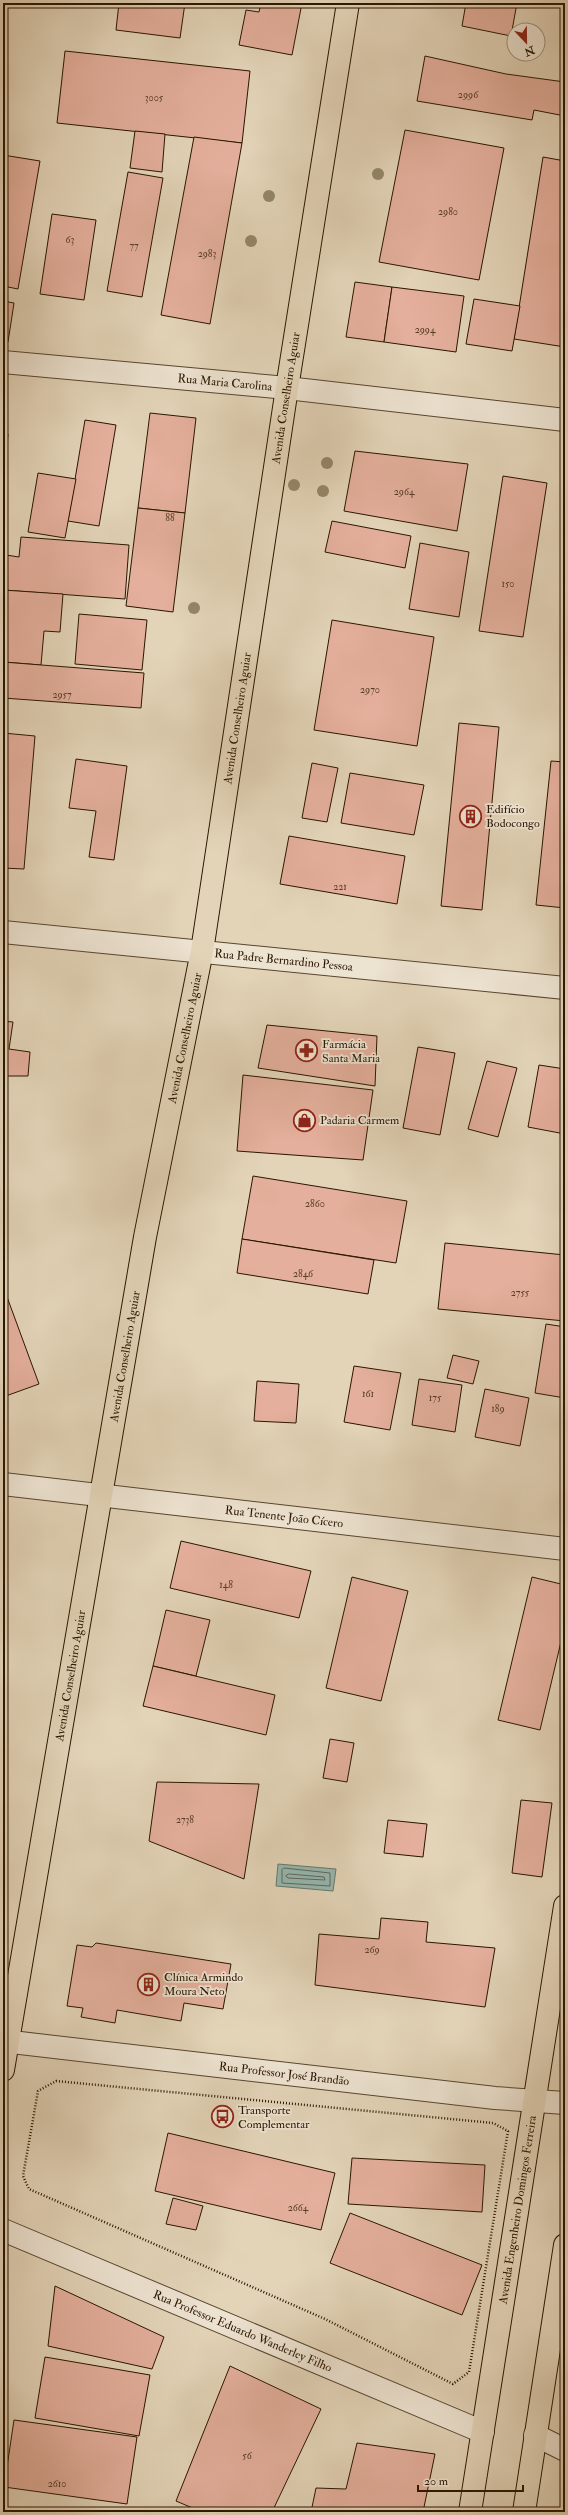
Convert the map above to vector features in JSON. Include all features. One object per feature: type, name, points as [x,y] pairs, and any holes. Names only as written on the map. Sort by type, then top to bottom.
[{"type":"main road","name":"Avenida Conselheiro Aguiar","points":[[3,2070],[5,2042],[145,1237],[202,951],[287,388],[348,3]]},
{"type":"main road","name":"Avenida Engenheiro Domingos Ferreira","points":[[470,2512],[523,2183],[534,2100],[565,1906]]},
{"type":"main road","points":[[524,2512],[565,2245]]},
{"type":"street","name":"Rua Maria Carolina","points":[[3,362],[287,388],[565,420]]},
{"type":"street","name":"Rua Padre Bernardino Pessoa","points":[[3,932],[565,988]]},
{"type":"street","name":"Rua Tenente João Cícero","points":[[3,1484],[101,1497],[565,1549]]},
{"type":"street","name":"Rua Professor José Brandão","points":[[5,2042],[474,2096],[565,2103]]},
{"type":"street","name":"Rua Professor Eduardo Wanderley Filho","points":[[3,2230],[483,2432]]},
{"type":"street","points":[[535,2435],[565,2450]]},
{"type":"path","points":[[56,2082],[493,2123],[501,2126],[508,2131],[507,2142],[469,2372],[453,2384],[325,2319],[29,2189],[23,2176],[38,2091],[56,2082]]},
{"type":"water","points":[[278,1864],[336,1869],[333,1891],[276,1886]]},
{"type":"building","points":[[119,3],[185,3],[180,38],[116,30]]},
{"type":"building","points":[[261,3],[302,3],[292,55],[239,45],[246,10],[259,12]]},
{"type":"building","points":[[466,3],[517,3],[514,22],[506,22],[506,35],[462,26]]},
{"type":"building","points":[[565,12],[565,36],[561,36]]},
{"type":"building","points":[[65,51],[250,71],[242,143],[57,123]]},
{"type":"building","points":[[425,56],[506,74],[565,82],[565,116],[534,110],[532,120],[417,101]]},
{"type":"building","points":[[405,130],[504,148],[479,280],[379,262]]},
{"type":"building","points":[[135,131],[165,134],[162,172],[130,168]]},
{"type":"building","points":[[194,137],[242,143],[210,324],[161,315]]},
{"type":"building","points":[[3,155],[40,161],[18,289],[3,286]]},
{"type":"building","points":[[543,157],[565,161],[565,347],[514,339]]},
{"type":"building","points":[[128,172],[163,178],[142,297],[107,291]]},
{"type":"building","points":[[52,214],[96,220],[84,300],[40,294]]},
{"type":"building","points":[[355,282],[392,287],[384,342],[346,337]]},
{"type":"building","points":[[392,287],[464,296],[456,352],[384,342]]},
{"type":"building","points":[[474,299],[520,306],[512,351],[466,344]]},
{"type":"building","points":[[3,301],[14,303],[8,342],[3,342]]},
{"type":"building","points":[[150,413],[196,418],[185,513],[138,508]]},
{"type":"building","points":[[85,420],[116,425],[99,526],[68,521]]},
{"type":"building","points":[[3,433],[8,434],[3,483]]},
{"type":"building","points":[[355,451],[468,464],[457,531],[344,511]]},
{"type":"building","points":[[38,473],[76,479],[65,538],[28,532]]},
{"type":"building","points":[[503,476],[547,483],[523,637],[479,631]]},
{"type":"building","points":[[138,508],[185,513],[173,612],[126,606]]},
{"type":"building","points":[[332,521],[411,536],[405,568],[325,552]]},
{"type":"building","points":[[21,537],[129,545],[125,599],[3,590],[6,555],[19,557]]},
{"type":"building","points":[[420,543],[469,552],[459,617],[409,609]]},
{"type":"building","points":[[3,590],[63,594],[60,632],[44,631],[41,665],[3,662]]},
{"type":"building","points":[[79,614],[147,620],[142,670],[75,664]]},
{"type":"building","points":[[332,620],[434,637],[417,746],[314,730]]},
{"type":"building","points":[[3,662],[144,673],[141,708],[3,698]]},
{"type":"building","name":"Edifício Bodocongo","points":[[459,723],[499,727],[482,910],[441,906]]},
{"type":"building","points":[[3,733],[35,736],[24,869],[3,868]]},
{"type":"building","points":[[76,759],[127,766],[114,860],[89,857],[96,811],[69,808]]},
{"type":"building","points":[[551,761],[565,762],[565,908],[536,905]]},
{"type":"building","points":[[312,763],[338,768],[327,822],[302,818]]},
{"type":"building","points":[[350,773],[424,785],[414,835],[341,823]]},
{"type":"building","points":[[289,836],[405,856],[397,904],[280,884]]},
{"type":"building","points":[[3,1021],[13,1022],[9,1049],[30,1052],[28,1076],[7,1076],[3,1108]]},
{"type":"building","points":[[267,1025],[377,1036],[375,1086],[258,1068]]},
{"type":"building","points":[[418,1047],[455,1053],[440,1135],[403,1128]]},
{"type":"building","points":[[487,1061],[517,1068],[498,1137],[468,1129]]},
{"type":"building","points":[[539,1065],[565,1069],[565,1134],[528,1127]]},
{"type":"building","name":"Padaria Carmem","points":[[243,1075],[373,1090],[363,1160],[237,1151]]},
{"type":"building","points":[[253,1176],[407,1201],[396,1263],[242,1239]]},
{"type":"building","points":[[242,1239],[374,1260],[368,1294],[237,1273]]},
{"type":"building","points":[[445,1243],[565,1255],[565,1321],[438,1309]]},
{"type":"building","points":[[3,1286],[39,1384],[3,1397]]},
{"type":"building","points":[[546,1324],[565,1327],[565,1398],[535,1393]]},
{"type":"building","points":[[453,1355],[479,1361],[473,1384],[447,1378]]},
{"type":"building","points":[[354,1366],[401,1373],[390,1430],[344,1422]]},
{"type":"building","points":[[419,1379],[462,1385],[455,1432],[412,1425]]},
{"type":"building","points":[[257,1381],[299,1384],[296,1423],[254,1421]]},
{"type":"building","points":[[485,1389],[529,1398],[520,1446],[475,1437]]},
{"type":"building","points":[[181,1541],[311,1571],[299,1618],[170,1588]]},
{"type":"building","points":[[352,1577],[408,1591],[381,1701],[326,1688]]},
{"type":"building","points":[[532,1577],[565,1585],[565,1625],[540,1730],[498,1720]]},
{"type":"building","points":[[166,1610],[210,1620],[196,1676],[153,1666]]},
{"type":"building","points":[[153,1666],[275,1695],[266,1735],[143,1706]]},
{"type":"building","points":[[330,1739],[354,1743],[347,1782],[323,1778]]},
{"type":"building","points":[[157,1782],[259,1784],[244,1879],[149,1841]]},
{"type":"building","points":[[521,1800],[552,1803],[542,1877],[512,1873]]},
{"type":"building","points":[[388,1820],[427,1824],[423,1857],[384,1853]]},
{"type":"building","points":[[381,1918],[428,1922],[426,1942],[495,1948],[485,2007],[315,1985],[319,1934],[379,1939]]},
{"type":"building","name":"Clínica Armindo Moura Neto","points":[[96,1943],[231,1964],[223,2009],[184,2003],[181,2021],[117,2010],[115,2023],[81,2017],[83,2008],[67,2006],[77,1945],[92,1947]]},
{"type":"building","points":[[168,2133],[335,2173],[321,2230],[155,2191]]},
{"type":"building","points":[[352,2158],[485,2165],[482,2212],[348,2204]]},
{"type":"building","points":[[173,2198],[203,2206],[196,2230],[166,2224]]},
{"type":"building","points":[[350,2213],[482,2265],[462,2315],[330,2263]]},
{"type":"building","points":[[55,2286],[164,2337],[152,2369],[48,2346]]},
{"type":"building","points":[[45,2357],[150,2375],[139,2436],[35,2418]]},
{"type":"building","points":[[230,2366],[321,2409],[272,2512],[202,2512],[176,2501]]},
{"type":"building","points":[[14,2420],[137,2437],[127,2504],[4,2487]]},
{"type":"building","points":[[357,2443],[435,2454],[423,2512],[311,2512],[316,2488],[346,2489]]},
{"type":"place","name":"Edifício Bodocongo","points":[[471,816]]},
{"type":"place","name":"Farmácia Santa Maria","points":[[307,1051]]},
{"type":"place","name":"Padaria Carmem","points":[[304,1120]]},
{"type":"place","name":"Clínica Armindo Moura Neto","points":[[149,1984]]},
{"type":"place","name":"Transporte Complementar","points":[[223,2117]]}]
